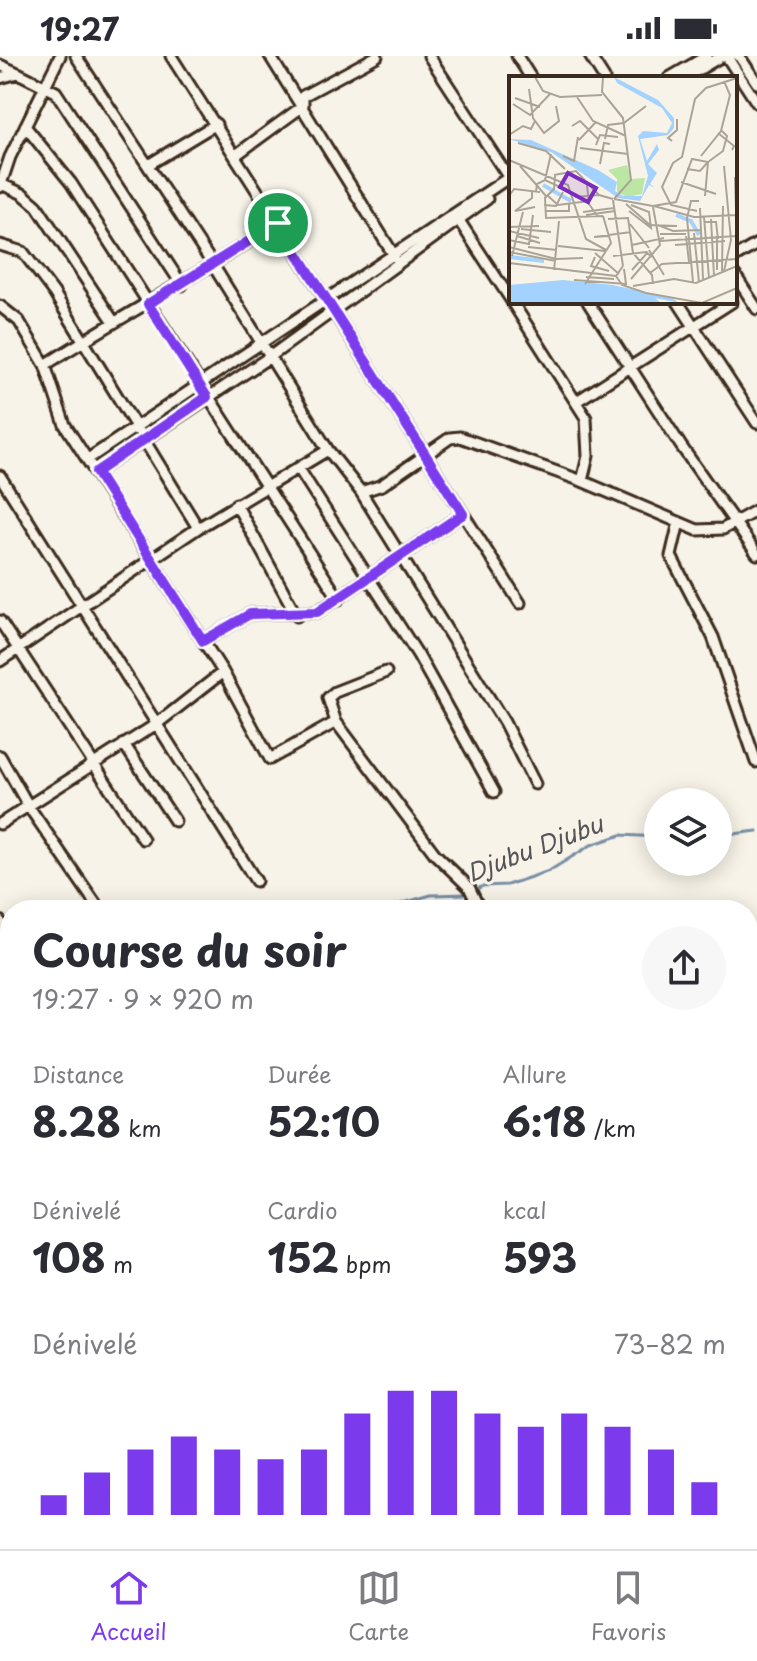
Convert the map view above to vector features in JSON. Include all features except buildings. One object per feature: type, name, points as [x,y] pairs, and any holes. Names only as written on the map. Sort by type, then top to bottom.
[{"type":"street","points":[[60,56],[44,84],[0,186],[23,194],[37,206],[114,322]]},
{"type":"street","points":[[76,56],[263,343],[328,450],[361,492],[504,722],[535,784]]},
{"type":"street","points":[[171,56],[520,603]]},
{"type":"street","points":[[270,56],[396,257]]},
{"type":"street","points":[[303,106],[303,96],[377,56]]},
{"type":"street","points":[[429,56],[509,177]]},
{"type":"street","points":[[517,56],[530,76]]},
{"type":"street","points":[[590,56],[603,76]]},
{"type":"street","points":[[672,76],[707,56]]},
{"type":"street","points":[[689,76],[725,56],[757,103]]},
{"type":"street","points":[[739,56],[757,83]]},
{"type":"street","points":[[0,65],[56,92],[182,285]]},
{"type":"street","points":[[0,78],[18,73]]},
{"type":"street","points":[[236,155],[303,106]]},
{"type":"street","points":[[148,165],[216,124]]},
{"type":"street","points":[[25,126],[71,183],[339,599]]},
{"type":"street","points":[[96,472],[271,356],[396,257],[509,180]]},
{"type":"street","points":[[456,215],[509,296]]},
{"type":"street","points":[[45,365],[182,285],[278,223]]},
{"type":"street","points":[[737,256],[757,244]]},
{"type":"street","points":[[0,245],[23,252],[54,293],[198,528]]},
{"type":"street","points":[[88,459],[325,299],[396,257]]},
{"type":"street","points":[[737,278],[757,309]]},
{"type":"street","points":[[737,299],[746,293]]},
{"type":"street","points":[[514,304],[577,401],[588,433],[588,456],[582,481]]},
{"type":"street","points":[[589,304],[681,446],[757,554]]},
{"type":"street","points":[[679,304],[757,423]]},
{"type":"street","points":[[577,401],[729,304]]},
{"type":"street","points":[[0,306],[19,321],[45,365],[65,425],[223,672],[270,759],[336,722]]},
{"type":"street","points":[[361,492],[382,485],[450,438],[470,438],[679,522],[711,531],[737,523],[757,510]]},
{"type":"street","points":[[0,661],[198,528],[328,450]]},
{"type":"street","points":[[299,469],[418,655],[494,792]]},
{"type":"street","points":[[0,476],[256,881]]},
{"type":"street","points":[[236,504],[297,616]]},
{"type":"street","points":[[203,641],[250,614],[284,612],[297,616],[317,612],[401,559],[463,514]]},
{"type":"street","points":[[679,522],[671,556],[713,637],[756,762]]},
{"type":"street","points":[[0,621],[143,839]]},
{"type":"street","points":[[0,824],[158,723],[223,672]]},
{"type":"street","points":[[386,672],[335,692],[328,698],[336,722],[435,854],[469,887],[477,900]]},
{"type":"street","points":[[124,744],[175,821]]},
{"type":"street","points":[[0,756],[29,807],[93,900]]},
{"type":"waterway","name":"Djubu Djubu","points":[[732,834],[757,831]]},
{"type":"waterway","name":"Djubu Djubu","points":[[475,890],[483,886],[507,885],[549,871],[591,845],[621,835],[644,836]]},
{"type":"waterway","name":"Djubu Djubu","points":[[414,900],[431,895],[468,894]]},
{"type":"route","points":[[278,223],[463,514],[401,559],[317,612],[297,616],[284,612],[250,614],[203,641],[96,472],[207,397],[148,304],[278,223]]}]
